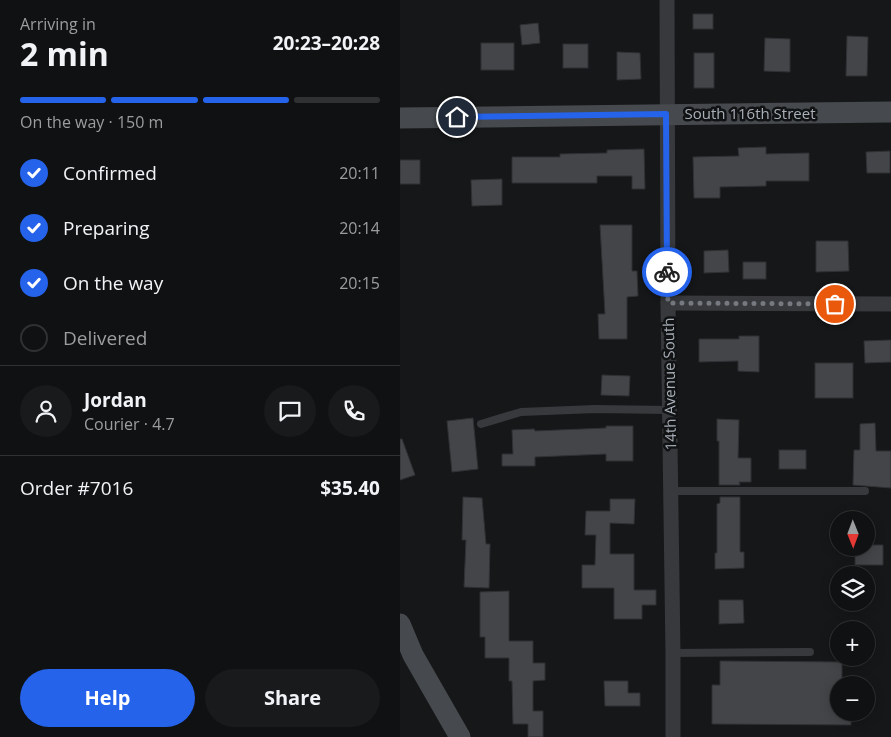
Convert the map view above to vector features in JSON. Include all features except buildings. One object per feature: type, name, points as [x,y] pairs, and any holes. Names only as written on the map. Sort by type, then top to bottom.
[{"type":"street","name":"14th Avenue South","points":[[667,0],[666,114],[670,491],[674,654],[673,737]]},
{"type":"street","name":"South 116th Street","points":[[400,118],[891,112]]},
{"type":"street","points":[[668,303],[891,304]]},
{"type":"street","points":[[400,624],[413,655],[460,737]]},
{"type":"lane","points":[[482,424],[521,412],[595,409],[669,410]]},
{"type":"lane","points":[[670,491],[865,490]]},
{"type":"lane","points":[[674,654],[810,652]]},
{"type":"way so far","points":[[667,272],[668,303],[835,304]]},
{"type":"route","points":[[457,117],[666,114],[667,272]]}]
